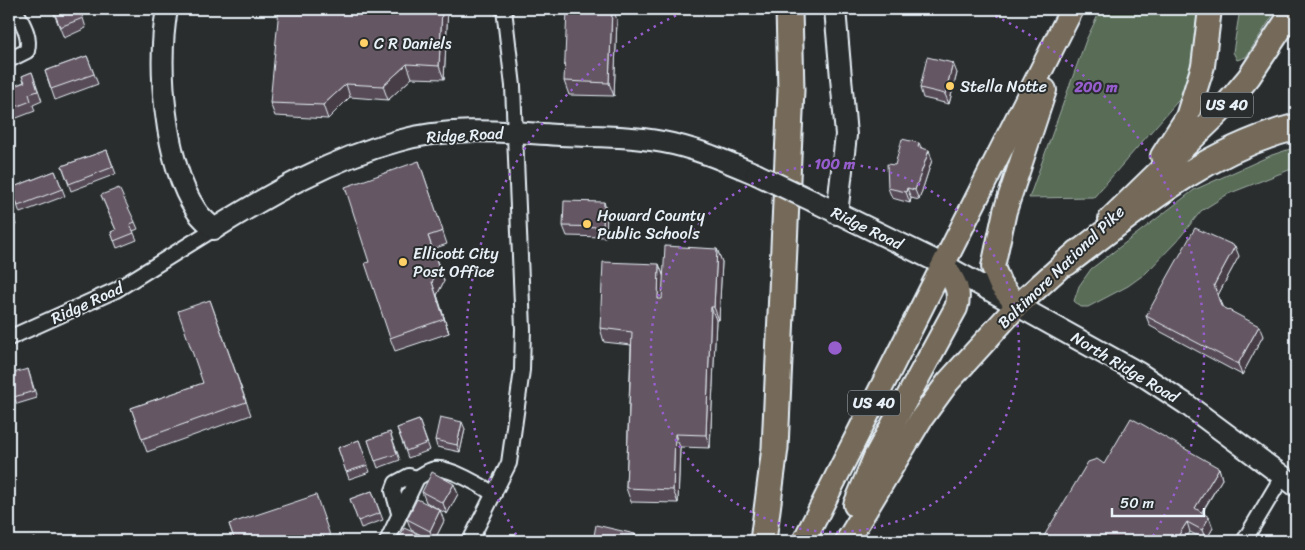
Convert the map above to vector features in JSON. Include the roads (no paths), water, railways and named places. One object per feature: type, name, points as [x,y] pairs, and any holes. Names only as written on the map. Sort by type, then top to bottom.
[{"type":"highway","points":[[763,541],[775,448],[791,90],[789,9]]},
{"type":"highway","points":[[1066,263],[1168,186],[1208,161],[1249,142],[1296,127]]},
{"type":"main road","name":"US 40","points":[[804,541],[1074,9]]},
{"type":"main road","points":[[1017,306],[995,275],[993,267],[1005,211],[1022,154],[1074,9]]},
{"type":"main road","points":[[1142,186],[1187,117],[1203,66],[1210,9]]},
{"type":"main road","name":"Baltimore National Pike","points":[[847,541],[921,419],[948,382],[1017,306],[1066,263],[1142,186],[1220,113],[1249,77],[1294,9]]},
{"type":"main road","points":[[841,541],[875,457],[956,308],[959,298],[958,288],[944,265]]},
{"type":"street","points":[[9,60],[27,51],[28,44],[28,38],[15,9]]},
{"type":"street","points":[[167,9],[163,54],[164,93],[169,134],[180,177],[196,209],[214,229]]},
{"type":"street","points":[[470,541],[509,463],[522,370],[523,329],[513,86],[504,9]]},
{"type":"street","points":[[835,9],[846,135],[838,214]]},
{"type":"street","name":"Ridge Road","points":[[9,338],[116,290],[290,184],[368,150],[400,140],[440,133],[514,133],[662,142],[702,152],[756,174],[944,265]]},
{"type":"street","name":"North Ridge Road","points":[[944,265],[1139,372],[1186,404],[1289,482]]},
{"type":"street","points":[[387,541],[416,478],[435,469],[447,471],[494,494]]},
{"type":"street","points":[[1244,541],[1289,482]]},
{"type":"place","name":"C R Daniels","points":[[364,43]]},
{"type":"place","name":"Stella Notte","points":[[950,86]]},
{"type":"place","name":"Howard County Public Schools","points":[[587,224]]},
{"type":"place","name":"Ellicott City Post Office","points":[[403,262]]}]
